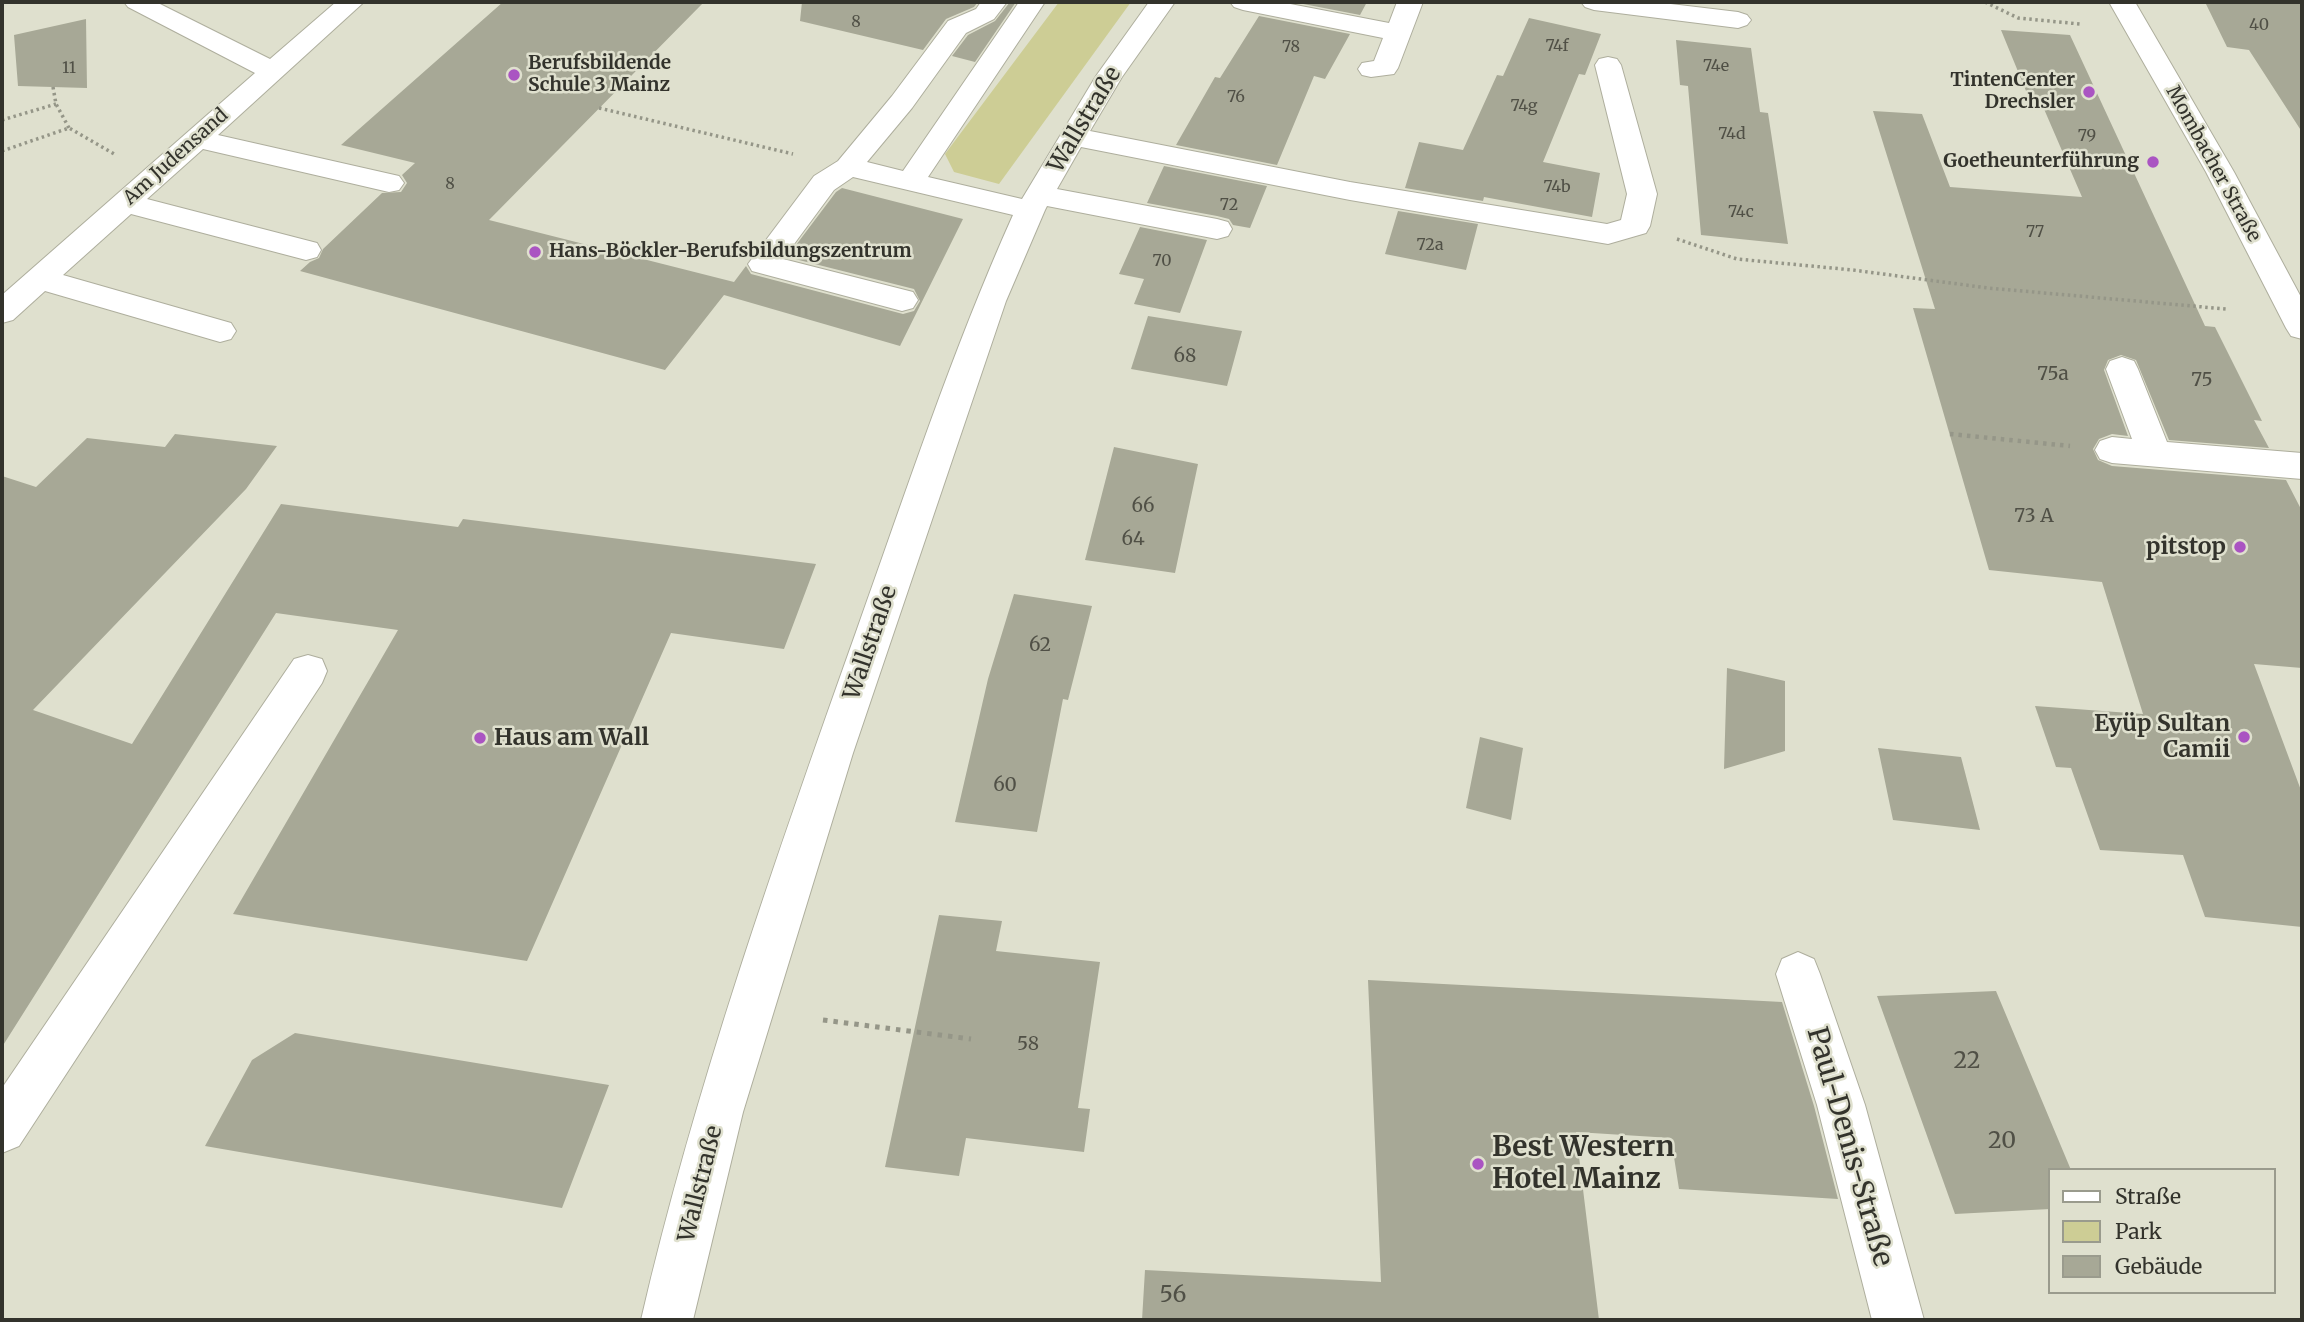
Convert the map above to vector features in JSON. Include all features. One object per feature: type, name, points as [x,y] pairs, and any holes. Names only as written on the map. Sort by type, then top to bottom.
[{"type":"street","points":[[138,2],[273,71]]},
{"type":"street","name":"Am Judensand","points":[[2,313],[351,2]]},
{"type":"street","points":[[902,300],[763,264],[824,183],[848,167],[902,102],[957,27],[985,13],[994,2]]},
{"type":"street","points":[[916,174],[904,151],[1010,2]]},
{"type":"street","points":[[916,174],[1032,2]]},
{"type":"street","name":"Wallstraße","points":[[667,1320],[719,1112],[833,753],[990,301],[1035,202],[1109,76],[1162,2]]},
{"type":"street","points":[[1243,2],[1398,33]]},
{"type":"street","points":[[1371,69],[1385,68],[1410,2]]},
{"type":"street","points":[[1594,2],[1738,20]]},
{"type":"street","name":"Mombacher Straße","points":[[2122,2],[2220,172],[2302,328]]},
{"type":"street","points":[[1075,137],[1350,191],[1608,234],[1636,226],[1642,194],[1608,65]]},
{"type":"street","points":[[197,139],[389,183]]},
{"type":"street","points":[[848,167],[916,174],[1035,202],[1217,229]]},
{"type":"street","points":[[125,203],[306,250]]},
{"type":"street","points":[[40,279],[220,331]]},
{"type":"street","points":[[2122,369],[2155,454]]},
{"type":"street","points":[[2112,450],[2302,466]]},
{"type":"street","points":[[2,1129],[308,671]]},
{"type":"street","name":"Paul-Denis-Straße","points":[[1798,974],[1841,1105],[1898,1320]]},
{"type":"path","points":[[1985,2],[2018,18],[2080,24]]},
{"type":"path","points":[[53,87],[56,104],[69,128],[121,158],[168,165]]},
{"type":"path","points":[[2,120],[56,104]]},
{"type":"path","points":[[600,108],[848,167]]},
{"type":"path","points":[[2,151],[69,128]]},
{"type":"path","points":[[1674,239],[1737,259],[1853,270],[1988,288],[2226,309]]},
{"type":"path","points":[[1950,434],[2112,450]]},
{"type":"path","points":[[823,1020],[971,1039]]},
{"type":"green space","points":[[1059,2],[1131,2],[999,184],[954,172],[945,154]]},
{"type":"building","points":[[503,2],[704,2],[489,220],[734,282],[746,266],[751,274],[903,314],[914,311],[920,301],[914,289],[787,257],[836,192],[842,188],[963,219],[900,346],[724,295],[665,370],[300,271],[319,258],[323,249],[382,193],[401,192],[407,183],[402,175],[415,163],[341,145]]},
{"type":"building","points":[[802,2],[978,2],[974,7],[946,19],[923,50],[800,21]]},
{"type":"building","points":[[1010,2],[1016,2],[975,62],[952,56],[968,35],[995,21]]},
{"type":"building","points":[[1293,2],[1367,2],[1360,15]]},
{"type":"building","points":[[2205,2],[2302,2],[2302,132],[2249,50],[2227,47]]},
{"type":"building","points":[[1259,16],[1350,34],[1325,79],[1314,76],[1277,165],[1176,145],[1215,77],[1220,78]]},
{"type":"building","points":[[1529,18],[1601,34],[1585,75],[1579,74],[1543,162],[1600,173],[1592,217],[1484,197],[1483,201],[1405,188],[1419,142],[1463,150],[1497,75],[1503,76]]},
{"type":"building","points":[[86,19],[87,88],[18,86],[14,35]]},
{"type":"building","points":[[2001,30],[2070,35],[2205,326],[2215,327],[2262,421],[2254,420],[2269,448],[2169,440],[2136,360],[2121,355],[2108,360],[2104,370],[2128,436],[2112,434],[2099,439],[2093,449],[2098,460],[2112,466],[2286,480],[2302,511],[2302,668],[2254,664],[2302,793],[2302,927],[2205,917],[2183,855],[2100,850],[2071,768],[2056,767],[2035,706],[2143,714],[2102,582],[1989,570],[1913,308],[1935,309],[1873,111],[1922,114],[1950,187],[2082,197],[2044,109],[2033,108]]},
{"type":"building","points":[[1676,40],[1751,48],[1760,112],[1768,113],[1788,244],[1701,235],[1688,86],[1680,85]]},
{"type":"building","points":[[1164,166],[1267,186],[1250,228],[1233,225],[1229,219],[1217,216],[1147,203]]},
{"type":"building","points":[[1398,211],[1478,224],[1466,270],[1385,254]]},
{"type":"building","points":[[1140,227],[1207,240],[1180,313],[1134,304],[1144,279],[1119,274]]},
{"type":"building","points":[[1148,316],[1242,331],[1227,386],[1131,369]]},
{"type":"building","name":"Haus am Wall","points":[[175,434],[277,446],[246,489],[33,710],[132,744],[281,504],[458,527],[463,519],[816,564],[784,649],[671,633],[527,961],[233,914],[398,630],[276,613],[2,1047],[2,476],[36,487],[87,438],[165,447]]},
{"type":"building","points":[[1114,447],[1198,464],[1175,573],[1085,560]]},
{"type":"building","points":[[1014,594],[1092,606],[1068,700],[1063,699],[1037,832],[955,822],[988,679]]},
{"type":"building","points":[[1727,668],[1785,681],[1785,751],[1724,769]]},
{"type":"building","points":[[1480,737],[1523,748],[1511,820],[1466,808]]},
{"type":"building","points":[[1878,748],[1961,757],[1980,830],[1893,820]]},
{"type":"building","points":[[939,915],[1002,921],[996,951],[1100,962],[1078,1108],[1090,1109],[1084,1152],[966,1138],[959,1176],[885,1167]]},
{"type":"building","name":"Best Western Hotel Mainz","points":[[1368,980],[1782,1002],[1814,1106],[1838,1199],[1679,1189],[1671,1138],[1576,1132],[1599,1320],[1142,1320],[1145,1270],[1381,1282]]},
{"type":"building","points":[[1996,991],[2070,1168],[2048,1168],[2048,1209],[1955,1214],[1877,996]]},
{"type":"building","points":[[295,1033],[609,1085],[562,1208],[205,1146],[252,1060]]},
{"type":"place","name":"Berufsbildende Schule 3 Mainz","points":[[514,75]]},
{"type":"place","name":"TintenCenter Drechsler","points":[[2089,92]]},
{"type":"place","name":"Goetheunterführung","points":[[2153,162]]},
{"type":"place","name":"Hans-Böckler-Berufsbildungszentrum","points":[[535,252]]},
{"type":"place","name":"pitstop","points":[[2240,547]]},
{"type":"place","name":"Eyüp Sultan Camii","points":[[2244,737]]},
{"type":"place","name":"Haus am Wall","points":[[480,738]]},
{"type":"place","name":"Best Western Hotel Mainz","points":[[1478,1164]]}]
